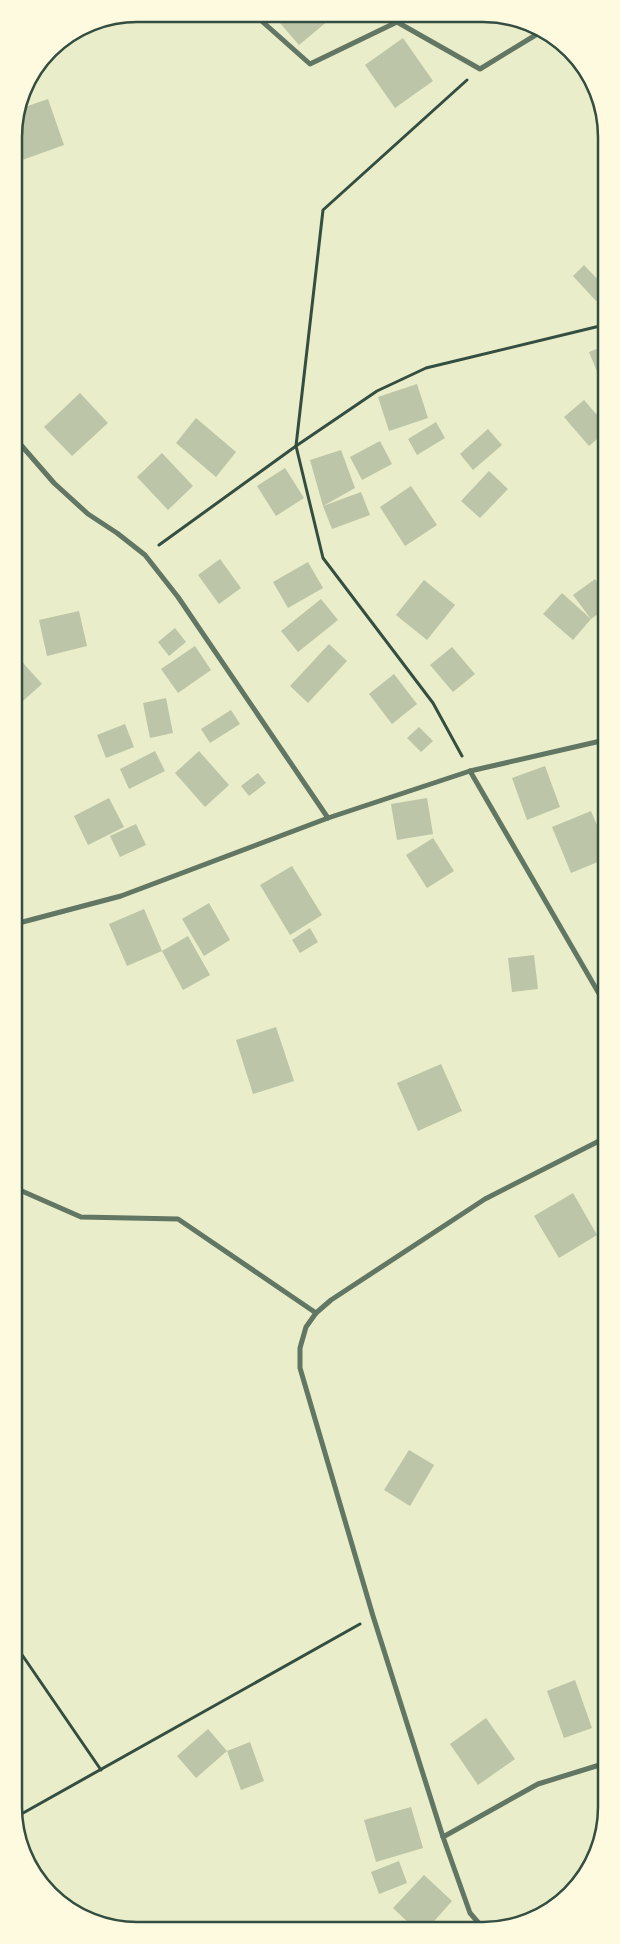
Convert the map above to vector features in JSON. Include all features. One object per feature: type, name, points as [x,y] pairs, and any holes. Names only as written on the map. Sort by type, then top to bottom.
[{"type":"street","points":[[264,23],[310,64],[396,22]]},
{"type":"street","points":[[397,22],[480,69],[535,35]]},
{"type":"street","points":[[23,447],[54,483],[88,514],[118,533],[145,556],[178,597],[328,818]]},
{"type":"street","points":[[23,922],[121,896],[328,818],[470,772],[598,742]]},
{"type":"street","points":[[470,772],[597,991]]},
{"type":"street","points":[[478,1922],[470,1913],[443,1837],[373,1616],[300,1368],[300,1348],[306,1327],[316,1313],[346,1288],[486,1198],[597,1142]]},
{"type":"street","points":[[22,1191],[81,1217],[178,1218],[316,1313]]},
{"type":"street","points":[[443,1837],[538,1784],[597,1766]]},
{"type":"path","points":[[470,772],[433,703],[322,558],[296,446],[323,210],[480,69]]},
{"type":"path","points":[[145,556],[296,446],[377,391],[426,368],[598,326]]},
{"type":"path","points":[[23,1813],[373,1616]]},
{"type":"path","points":[[22,1655],[101,1770]]},
{"type":"building","points":[[326,22],[299,45],[280,23]]},
{"type":"building","points":[[403,38],[433,81],[395,108],[365,65]]},
{"type":"building","points":[[48,99],[64,145],[23,160],[23,122],[27,106]]},
{"type":"building","points":[[584,265],[598,280],[598,299],[596,301],[573,276]]},
{"type":"building","points":[[598,348],[598,374],[589,352]]},
{"type":"building","points":[[417,384],[428,418],[389,431],[378,397]]},
{"type":"building","points":[[80,393],[108,423],[72,456],[44,427]]},
{"type":"building","points":[[584,400],[598,416],[598,438],[589,446],[564,417]]},
{"type":"building","points":[[196,418],[236,452],[216,477],[176,443]]},
{"type":"building","points":[[436,422],[445,438],[417,455],[408,439]]},
{"type":"building","points":[[488,429],[502,445],[473,470],[460,454]]},
{"type":"building","points":[[380,441],[392,464],[362,480],[350,457]]},
{"type":"building","points":[[341,450],[355,488],[323,506],[310,460]]},
{"type":"building","points":[[162,453],[193,486],[168,510],[137,477]]},
{"type":"building","points":[[285,468],[304,498],[276,516],[257,486]]},
{"type":"building","points":[[489,471],[508,489],[480,518],[461,501]]},
{"type":"building","points":[[411,486],[437,525],[405,546],[380,507]]},
{"type":"building","points":[[361,492],[370,515],[332,529],[323,506]]},
{"type":"building","points":[[220,559],[241,588],[219,604],[198,575]]},
{"type":"building","points":[[308,562],[323,588],[288,608],[273,582]]},
{"type":"building","points":[[595,579],[598,583],[598,614],[591,619],[573,595]]},
{"type":"building","points":[[424,580],[455,605],[427,640],[396,615]]},
{"type":"building","points":[[562,593],[591,619],[573,640],[543,614]]},
{"type":"building","points":[[321,599],[338,620],[298,652],[281,631]]},
{"type":"building","points":[[79,611],[87,646],[47,656],[39,620]]},
{"type":"building","points":[[175,628],[186,642],[169,656],[158,642]]},
{"type":"building","points":[[329,644],[347,661],[308,703],[290,686]]},
{"type":"building","points":[[195,646],[211,670],[178,693],[161,669]]},
{"type":"building","points":[[452,647],[475,674],[453,692],[430,665]]},
{"type":"building","points":[[23,663],[42,684],[23,701]]},
{"type":"building","points":[[394,674],[417,704],[392,724],[369,694]]},
{"type":"building","points":[[166,698],[173,733],[150,738],[143,703]]},
{"type":"building","points":[[231,710],[240,724],[210,743],[201,729]]},
{"type":"building","points":[[125,724],[134,747],[106,758],[97,735]]},
{"type":"building","points":[[419,727],[433,741],[421,752],[407,738]]},
{"type":"building","points":[[155,751],[165,771],[129,789],[120,769]]},
{"type":"building","points":[[199,751],[229,785],[205,807],[175,773]]},
{"type":"building","points":[[545,766],[560,807],[527,820],[512,778]]},
{"type":"building","points":[[258,773],[266,783],[249,796],[241,786]]},
{"type":"building","points":[[109,798],[124,827],[88,845],[74,816]]},
{"type":"building","points":[[427,798],[433,834],[397,840],[391,804]]},
{"type":"building","points":[[591,811],[598,827],[598,862],[571,873],[552,827]]},
{"type":"building","points":[[136,824],[146,845],[120,857],[110,836]]},
{"type":"building","points":[[433,838],[454,871],[427,888],[406,855]]},
{"type":"building","points":[[292,866],[322,915],[290,935],[260,885]]},
{"type":"building","points":[[209,903],[230,940],[204,956],[182,919]]},
{"type":"building","points":[[144,909],[162,951],[127,966],[109,924]]},
{"type":"building","points":[[310,928],[318,942],[300,953],[292,940]]},
{"type":"building","points":[[188,936],[210,975],[183,990],[162,951]]},
{"type":"building","points":[[534,955],[538,989],[512,992],[508,958]]},
{"type":"building","points":[[276,1027],[294,1081],[253,1094],[236,1040]]},
{"type":"building","points":[[441,1064],[462,1111],[418,1131],[397,1083]]},
{"type":"building","points":[[573,1193],[597,1235],[559,1258],[534,1216]]},
{"type":"building","points":[[409,1450],[434,1465],[410,1506],[384,1490]]},
{"type":"building","points":[[575,1680],[592,1728],[564,1738],[547,1691]]},
{"type":"building","points":[[486,1718],[515,1759],[478,1785],[450,1744]]},
{"type":"building","points":[[208,1729],[227,1751],[196,1778],[177,1756]]},
{"type":"building","points":[[250,1742],[264,1781],[241,1790],[227,1751]]},
{"type":"building","points":[[411,1807],[423,1848],[376,1862],[364,1820]]},
{"type":"building","points":[[399,1861],[407,1883],[379,1894],[371,1872]]},
{"type":"building","points":[[424,1875],[452,1901],[433,1922],[408,1922],[393,1908]]}]
